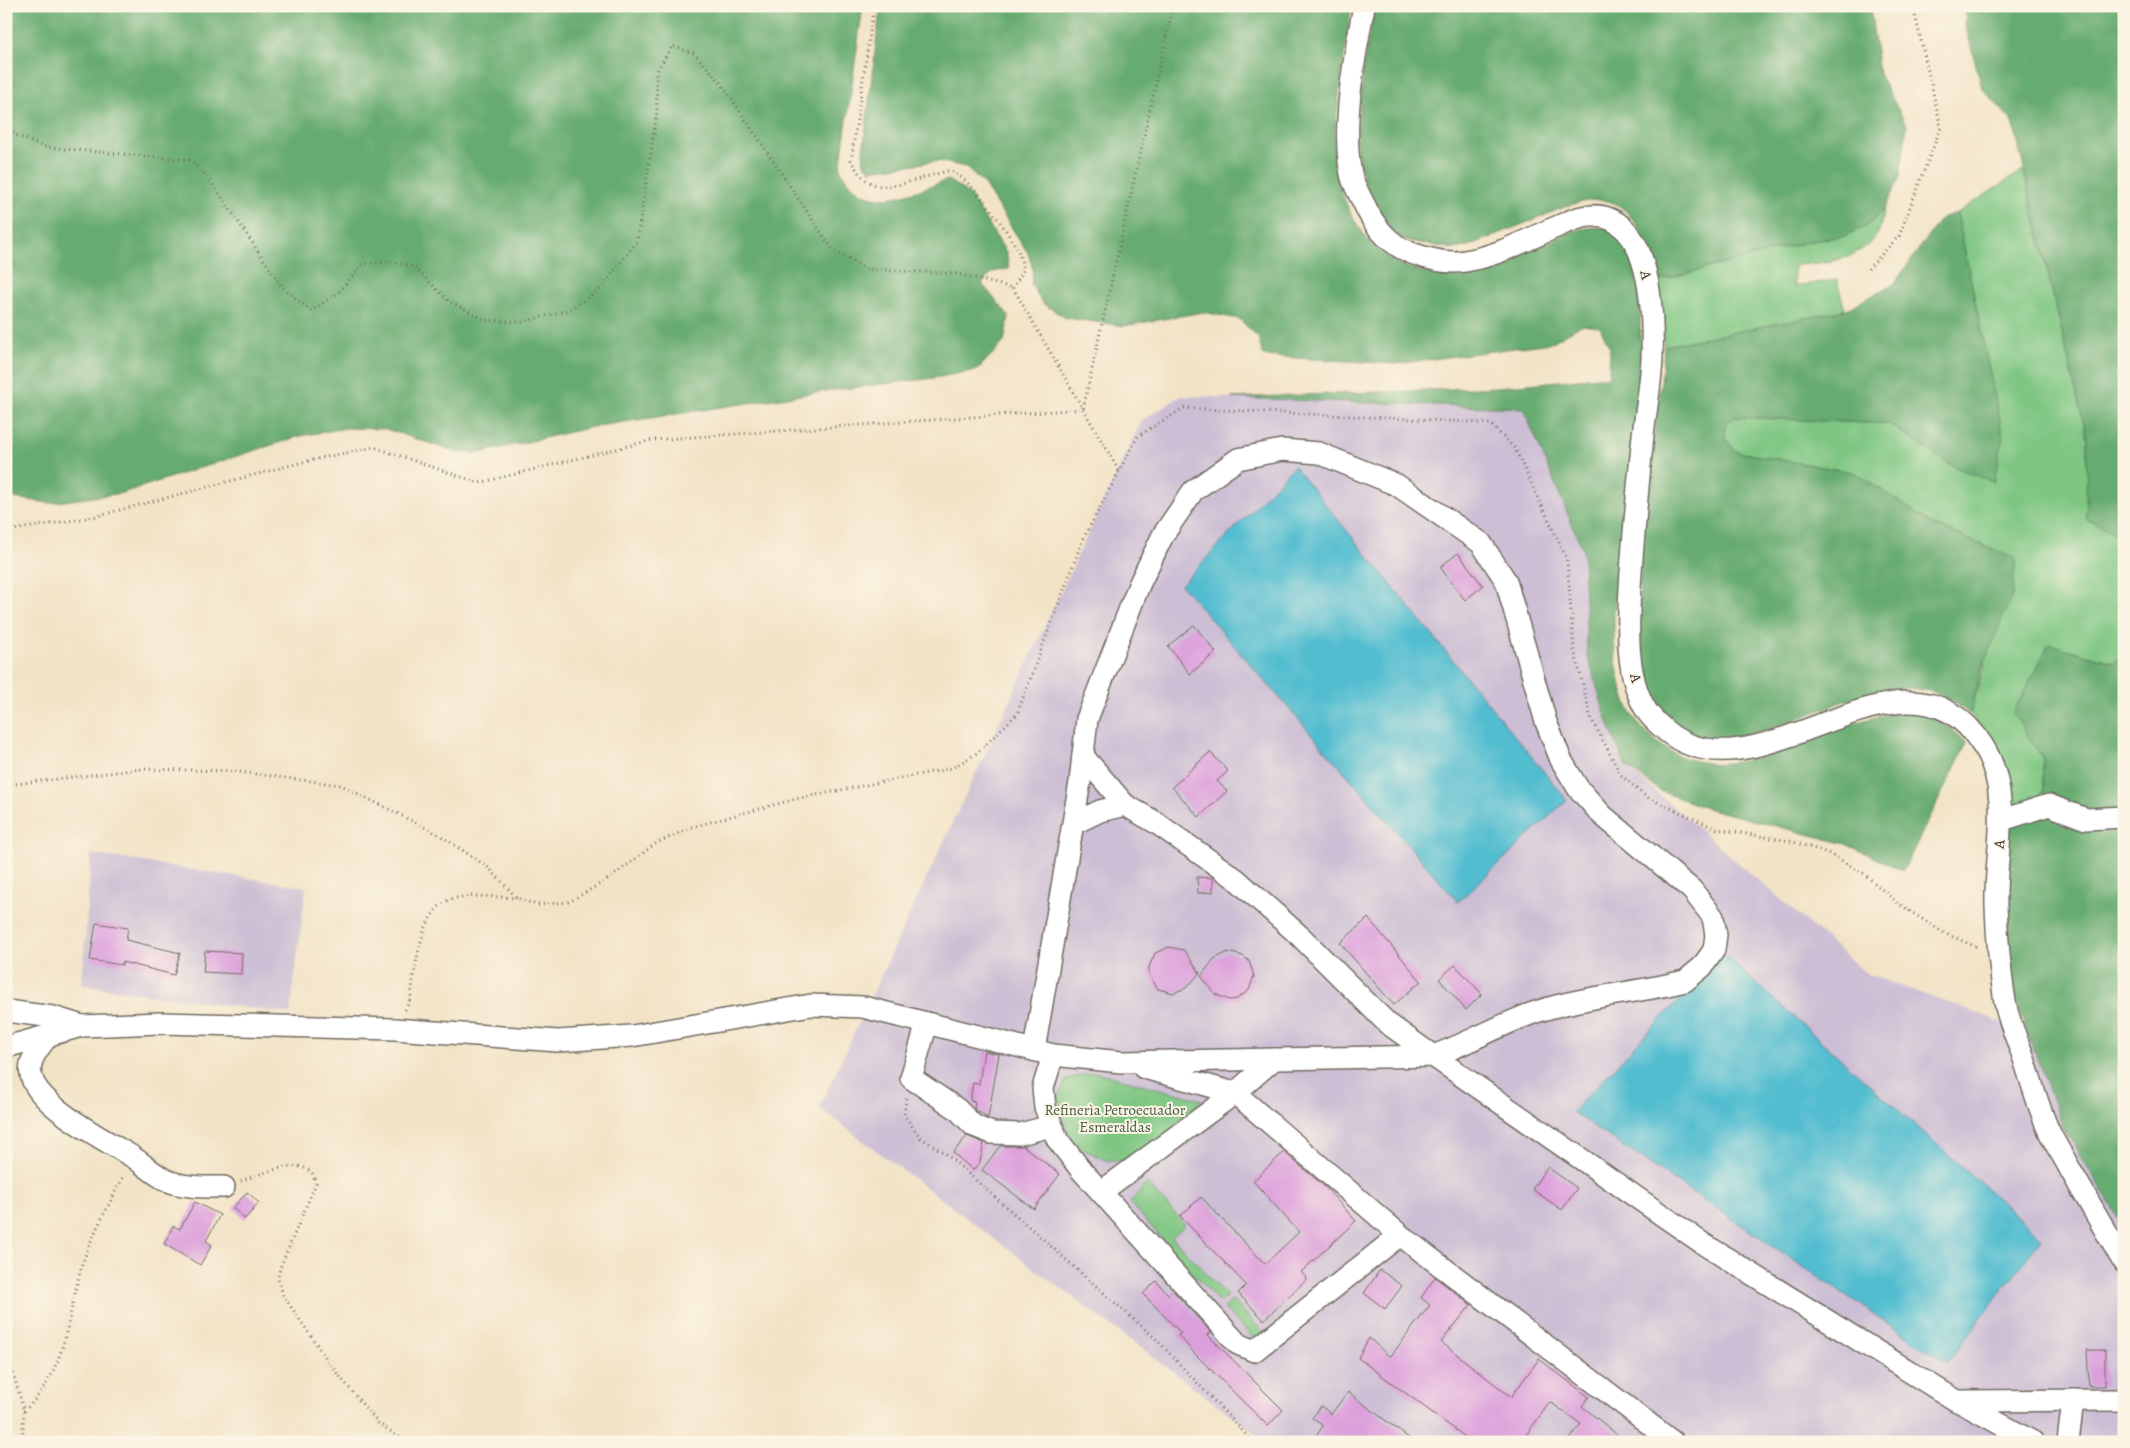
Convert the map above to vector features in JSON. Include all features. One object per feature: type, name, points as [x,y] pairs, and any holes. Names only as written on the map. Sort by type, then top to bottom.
[{"type":"street","name":"A","points":[[1364,6],[1354,57],[1347,145],[1354,184],[1375,225],[1387,239],[1404,250],[1424,257],[1456,262],[1471,260],[1497,252],[1574,220],[1591,216],[1608,218],[1621,225],[1634,238],[1642,256],[1650,294],[1652,358],[1633,527],[1628,625],[1631,659],[1647,712],[1662,728],[1681,742],[1694,748],[1716,750],[1739,749],[1777,740],[1881,704],[1920,702],[1933,705],[1960,720],[1972,730],[1990,758],[1997,782],[2002,820],[1996,869],[1996,906],[2005,1006],[2048,1131],[2124,1263]]},
{"type":"street","points":[[6,1047],[82,1026],[161,1023],[395,1030],[558,1041],[632,1036],[811,1005],[863,1008],[1043,1053],[1121,1062],[1433,1056],[1458,1047],[1505,1022],[1542,1010],[1684,981],[1702,968],[1714,950],[1716,935],[1713,916],[1707,906],[1692,890],[1602,815],[1578,788],[1561,760],[1546,722],[1506,581],[1481,543],[1397,485],[1319,453],[1282,450],[1238,458],[1193,491],[1162,535],[1139,585],[1088,718],[1043,1053],[1043,1088],[1051,1126],[1057,1139],[1101,1192],[1238,1344],[1254,1351],[1400,1235]]},
{"type":"street","points":[[1083,756],[1125,805],[1169,832],[1236,878],[1301,936],[1387,1023],[1705,1245],[1958,1400],[2033,1442]]},
{"type":"street","points":[[1073,824],[1100,811],[1125,805]]},
{"type":"street","points":[[2002,820],[2049,806],[2086,819],[2124,817]]},
{"type":"street","points":[[6,1011],[53,1017],[82,1026]]},
{"type":"street","points":[[927,1023],[911,1078],[957,1109],[974,1126],[992,1133],[1020,1134],[1051,1126]]},
{"type":"street","points":[[49,1035],[36,1052],[30,1074],[38,1090],[50,1103],[102,1140],[133,1157],[165,1180],[202,1187],[224,1187]]},
{"type":"street","points":[[1101,1192],[1235,1093],[1274,1059]]},
{"type":"street","points":[[1121,1062],[1235,1093],[1400,1235],[1673,1442]]},
{"type":"street","points":[[1958,1400],[2124,1400]]},
{"type":"street","points":[[2068,1442],[2073,1400]]},
{"type":"path","points":[[874,6],[851,160],[857,173],[869,184],[883,187],[949,171],[962,178],[975,188],[1018,250],[1024,268],[1014,288]]},
{"type":"path","points":[[1083,409],[1173,6]]},
{"type":"path","points":[[1868,269],[1899,236],[1942,127],[1912,6]]},
{"type":"path","points":[[6,125],[16,135],[42,147],[188,160],[209,178],[282,287],[311,311],[339,292],[363,264],[389,261],[414,267],[450,302],[485,320],[522,322],[569,310],[602,288],[637,241],[657,112],[656,72],[672,46],[695,54],[721,83],[832,248],[866,269],[958,274],[1014,288],[1119,471]]},
{"type":"path","points":[[395,1030],[410,1000],[423,932],[433,911],[451,899],[517,898],[537,905],[569,902],[613,876],[655,844],[692,827],[796,799],[952,768],[977,754],[1017,714],[1083,539],[1138,436],[1184,408],[1491,424],[1515,449],[1567,559],[1574,649],[1590,718],[1621,775],[1646,797],[1717,829],[1790,840],[1828,853],[1863,873],[1899,904],[1944,933],[2001,958]]},
{"type":"path","points":[[6,531],[93,517],[303,462],[374,447],[479,483],[652,440],[1083,409]]},
{"type":"path","points":[[6,785],[142,769],[232,770],[341,785],[438,834],[489,868],[517,898]]},
{"type":"path","points":[[911,1078],[904,1116],[921,1138],[945,1152],[1155,1338],[1253,1442]]},
{"type":"path","points":[[24,1411],[35,1401],[57,1366],[82,1265],[133,1157]]},
{"type":"path","points":[[224,1187],[279,1168],[302,1166],[312,1173],[316,1183],[280,1268],[278,1279],[282,1295],[332,1367],[378,1423],[406,1442]]},
{"type":"path","points":[[6,1349],[24,1411],[22,1442]]},
{"type":"shaded area","points":[[1181,396],[1523,408],[1583,550],[1587,654],[1625,765],[1867,974],[2026,1031],[2062,1125],[2124,1227],[2124,1442],[1267,1442],[819,1108],[1141,421]]},
{"type":"shaded area","points":[[91,854],[306,887],[290,1014],[82,985]]},
{"type":"green space","points":[[6,6],[863,6],[840,169],[850,184],[862,193],[875,197],[888,198],[903,195],[948,180],[969,194],[1006,252],[1009,269],[992,272],[982,284],[1009,316],[1004,342],[977,370],[934,378],[826,391],[592,427],[479,453],[458,453],[386,429],[346,428],[300,436],[122,493],[50,503],[6,497]]},
{"type":"green space","points":[[901,6],[1352,6],[1334,135],[1335,167],[1346,204],[1355,222],[1380,251],[1395,262],[1412,269],[1444,276],[1467,277],[1575,230],[1603,228],[1614,231],[1624,244],[1633,263],[1640,317],[1638,398],[1617,576],[1614,619],[1616,662],[1627,704],[1643,729],[1665,748],[1689,759],[1715,763],[1741,762],[1767,756],[1844,727],[1886,714],[1918,712],[1938,720],[1967,743],[1903,871],[1846,844],[1706,808],[1660,791],[1625,765],[1606,717],[1587,654],[1583,550],[1523,408],[1231,398],[1498,387],[1609,376],[1610,348],[1600,327],[1581,325],[1551,343],[1396,364],[1263,356],[1258,337],[1239,319],[1203,312],[1124,326],[1066,318],[1042,303],[1031,284],[1033,270],[1028,253],[983,183],[965,167],[939,161],[870,170],[864,163],[863,152],[880,10]]},
{"type":"green space","points":[[1375,6],[1870,6],[1879,74],[1907,126],[1900,176],[1884,210],[1864,227],[1844,236],[1806,242],[1658,281],[1646,244],[1633,219],[1614,203],[1602,200],[1587,201],[1557,210],[1469,246],[1454,249],[1407,241],[1391,231],[1363,180],[1356,146],[1364,60]]},
{"type":"green space","points":[[1967,6],[2124,6],[2124,537],[2086,519],[2087,438],[2013,122],[1982,88],[1965,24]]},
{"type":"green space","points":[[2023,170],[2087,438],[2086,519],[2124,537],[2124,647],[2116,663],[2049,644],[2014,713],[2043,759],[2043,791],[2009,828],[2007,793],[2002,766],[1991,742],[1970,714],[2015,559],[1934,525],[1856,473],[1737,452],[1725,439],[1725,424],[1734,417],[1889,424],[1954,467],[2003,437],[1957,213]]},
{"type":"green space","points":[[1884,210],[1878,233],[1861,250],[1840,259],[1794,265],[1794,286],[1837,280],[1845,310],[1664,346],[1658,281],[1806,242],[1844,236],[1864,227]]},
{"type":"green space","points":[[1957,213],[2003,437],[1994,482],[1954,467],[1889,424],[1735,417],[1725,424],[1725,439],[1737,452],[1856,473],[1934,525],[2016,559],[2012,595],[1981,670],[1970,714],[1936,693],[1924,690],[1901,689],[1853,698],[1754,733],[1731,737],[1700,738],[1683,732],[1658,706],[1644,664],[1640,612],[1641,552],[1664,346],[1845,310],[1894,284],[1941,218]]},
{"type":"green space","points":[[2049,644],[2115,663],[2124,647],[2124,1227],[2062,1125],[2017,1005],[2008,961],[2009,828],[2043,791],[2043,759],[2013,713]]},
{"type":"green space","name":"Refinerìa Petroecuador Esmeraldas","points":[[1095,1072],[1202,1100],[1147,1153],[1120,1161],[1106,1160],[1080,1148],[1070,1136],[1059,1112],[1059,1095],[1067,1079]]},
{"type":"green space","points":[[1147,1183],[1185,1225],[1172,1237],[1227,1296],[1219,1302],[1130,1203]]},
{"type":"green space","points":[[1232,1300],[1263,1332],[1255,1340],[1224,1308]]},
{"type":"water","points":[[1294,466],[1567,800],[1458,902],[1181,585]]},
{"type":"water","points":[[1723,954],[2042,1238],[1947,1363],[1572,1112]]},
{"type":"building","points":[[1458,553],[1483,586],[1465,600],[1440,567]]},
{"type":"building","points":[[1194,625],[1216,652],[1190,674],[1168,646]]},
{"type":"building","points":[[1210,752],[1228,771],[1217,781],[1227,791],[1199,817],[1172,787]]},
{"type":"building","points":[[1197,877],[1213,878],[1213,892],[1198,893]]},
{"type":"building","points":[[1368,918],[1421,981],[1394,1005],[1340,943]]},
{"type":"building","points":[[96,923],[128,928],[126,940],[180,953],[174,975],[122,962],[122,965],[90,960]]},
{"type":"building","points":[[1169,947],[1184,950],[1200,973],[1186,988],[1173,993],[1158,989],[1149,975],[1149,967],[1155,953]]},
{"type":"building","points":[[205,951],[242,953],[241,974],[203,972]]},
{"type":"building","points":[[1228,952],[1243,956],[1249,961],[1254,976],[1249,990],[1237,999],[1229,1000],[1215,994],[1201,976],[1214,959]]},
{"type":"building","points":[[1455,965],[1482,994],[1466,1010],[1439,979]]},
{"type":"building","points":[[984,1051],[999,1054],[988,1118],[974,1109],[975,1102],[970,1101],[973,1083],[979,1084]]},
{"type":"building","points":[[967,1136],[984,1143],[980,1162],[973,1170],[953,1153]]},
{"type":"building","points":[[1000,1146],[1023,1146],[1060,1174],[1034,1209],[982,1170]]},
{"type":"building","points":[[1284,1152],[1325,1187],[1356,1221],[1301,1272],[1307,1279],[1264,1320],[1238,1293],[1246,1285],[1180,1216],[1201,1197],[1265,1264],[1299,1232],[1253,1181]]},
{"type":"building","points":[[1547,1167],[1577,1188],[1562,1210],[1532,1189]]},
{"type":"building","points":[[247,1192],[259,1203],[245,1219],[233,1208]]},
{"type":"building","points":[[195,1202],[220,1215],[206,1241],[212,1245],[200,1265],[164,1244],[173,1226],[180,1229]]},
{"type":"building","points":[[1380,1270],[1402,1286],[1385,1309],[1364,1293]]},
{"type":"building","points":[[1435,1277],[1471,1305],[1441,1342],[1511,1397],[1539,1359],[1589,1397],[1582,1406],[1626,1442],[1568,1442],[1581,1424],[1550,1402],[1521,1442],[1472,1442],[1358,1358],[1369,1338],[1390,1357],[1430,1305],[1421,1298]]},
{"type":"building","points":[[1156,1281],[1169,1295],[1173,1291],[1211,1332],[1208,1335],[1283,1410],[1268,1426],[1195,1354],[1178,1335],[1181,1333],[1143,1294]]},
{"type":"building","points":[[2087,1350],[2105,1350],[2105,1386],[2089,1386]]},
{"type":"building","points":[[1348,1392],[1414,1442],[1324,1442],[1316,1436],[1323,1426],[1312,1418],[1321,1406],[1331,1414]]}]
